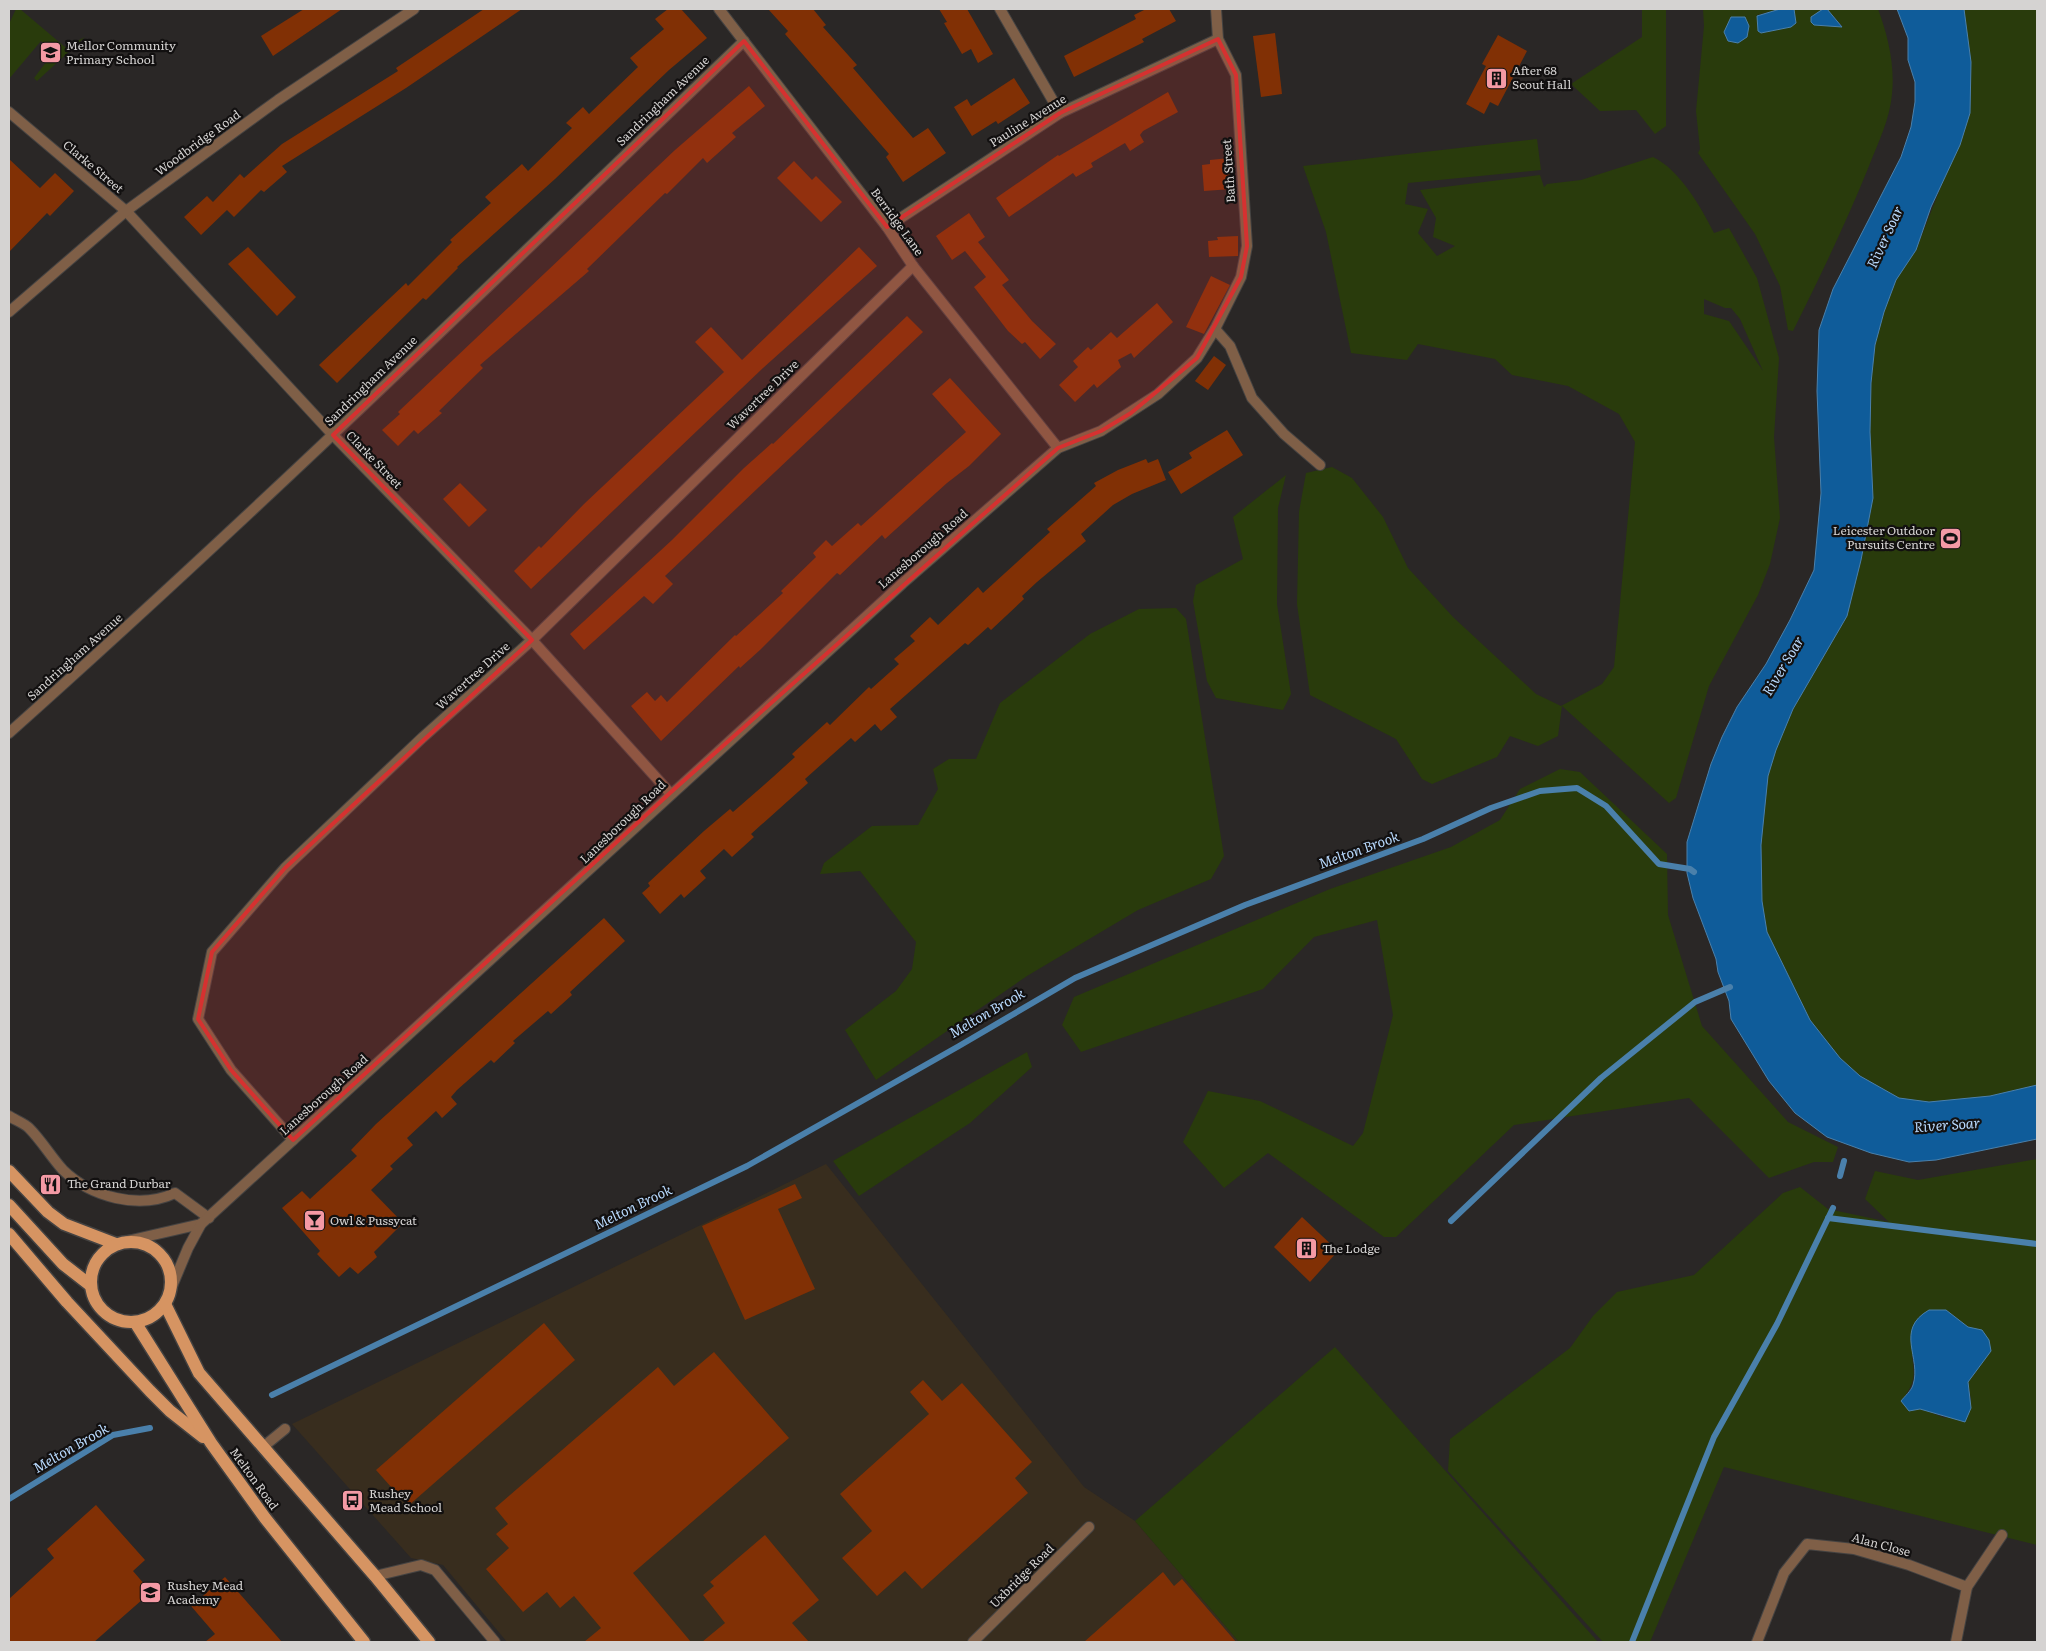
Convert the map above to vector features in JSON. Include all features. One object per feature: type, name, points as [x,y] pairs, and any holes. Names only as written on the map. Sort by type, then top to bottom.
[{"type":"main road","points":[[9,1170],[48,1212],[64,1224],[121,1243],[150,1246],[159,1252],[167,1264],[171,1277],[170,1291],[165,1304],[157,1313],[135,1322],[122,1321],[105,1313],[93,1298],[90,1285],[91,1272],[97,1259],[121,1243]]},
{"type":"main road","points":[[9,1205],[62,1264],[90,1285]]},
{"type":"main road","points":[[9,1234],[67,1302],[150,1391],[211,1444]]},
{"type":"main road","name":"Melton Road","points":[[165,1304],[199,1373],[375,1576],[429,1642]]},
{"type":"main road","name":"Melton Road","points":[[135,1322],[211,1444],[265,1518],[364,1642]]},
{"type":"street","name":"Woodbridge Road","points":[[9,312],[126,211],[278,100],[414,9]]},
{"type":"street","name":"Berridge Lane","points":[[719,9],[887,227],[913,266],[1058,448]]},
{"type":"street","points":[[1000,9],[1060,114]]},
{"type":"street","name":"Bath Street","points":[[1058,448],[1100,431],[1132,413],[1158,394],[1197,358],[1215,329],[1241,278],[1247,246],[1236,75],[1218,39],[1216,9]]},
{"type":"street","name":"Pauline Avenue","points":[[887,227],[1060,114],[1218,39]]},
{"type":"street","name":"Sandringham Avenue","points":[[9,733],[148,608],[333,435],[744,41]]},
{"type":"street","name":"Clarke Street","points":[[9,112],[126,211],[333,435],[532,640],[670,793]]},
{"type":"street","name":"Wavertree Drive","points":[[293,1140],[231,1070],[198,1019],[212,952],[285,868],[422,738],[532,640],[913,266]]},
{"type":"street","points":[[1215,329],[1230,346],[1252,398],[1284,434],[1320,465]]},
{"type":"street","name":"Lanesborough Road","points":[[170,1291],[188,1248],[205,1221],[583,877],[670,793],[903,583],[1058,448]]},
{"type":"street","points":[[9,1116],[28,1127],[64,1171],[103,1196],[133,1200],[161,1200],[174,1194],[205,1221]]},
{"type":"street","name":"Lanesborough Road","points":[[121,1243],[205,1221]]},
{"type":"street","points":[[263,1447],[285,1429]]},
{"type":"street","name":"Uxbridge Road","points":[[973,1642],[1089,1527]]},
{"type":"street","points":[[1956,1642],[1967,1587],[2002,1535]]},
{"type":"street","name":"Alan Close","points":[[1757,1642],[1784,1572],[1807,1544],[1854,1549],[1909,1565],[1967,1587]]},
{"type":"street","points":[[375,1576],[421,1566],[435,1570],[495,1642]]},
{"type":"highlighted area","points":[[1218,39],[1236,75],[1247,246],[1241,277],[1197,358],[1131,413],[1101,431],[1058,448],[670,793],[293,1140],[231,1070],[198,1019],[212,952],[285,868],[532,640],[333,435],[744,41],[887,227],[1060,113]]},
{"type":"shaded area","points":[[826,1164],[1084,1487],[1135,1521],[1239,1642],[507,1642],[443,1565],[411,1558],[292,1424]]},
{"type":"green space","points":[[16,9],[20,9],[65,47],[85,37],[37,81],[34,78],[53,53],[41,41],[9,79],[9,24]]},
{"type":"green space","points":[[1642,9],[1666,9],[1666,126],[1655,134],[1636,110],[1600,111],[1571,84],[1642,37]]},
{"type":"green space","points":[[1703,9],[1780,9],[1757,15],[1796,23],[1794,9],[1823,9],[1811,17],[1842,26],[1827,9],[1878,9],[1885,30],[1892,61],[1893,83],[1891,103],[1886,122],[1842,229],[1793,331],[1788,330],[1780,286],[1755,234],[1698,153],[1700,149],[1696,111],[1704,26]]},
{"type":"green space","name":"Leicester Outdoor Pursuits Centre","points":[[1964,9],[2037,9],[2037,1085],[1990,1096],[1929,1102],[1899,1098],[1860,1076],[1840,1058],[1810,1020],[1767,932],[1762,901],[1761,845],[1768,776],[1776,750],[1793,709],[1847,616],[1861,560],[1873,498],[1870,432],[1871,383],[1875,345],[1884,312],[1896,280],[1916,250],[1970,113],[1971,62]]},
{"type":"green space","points":[[1537,139],[1541,170],[1408,183],[1405,204],[1428,209],[1418,233],[1437,256],[1455,246],[1433,237],[1436,218],[1420,190],[1540,175],[1544,187],[1547,184],[1581,180],[1653,157],[1663,163],[1681,180],[1703,212],[1714,233],[1729,228],[1757,278],[1779,358],[1774,437],[1780,518],[1770,564],[1758,595],[1709,686],[1676,798],[1669,803],[1562,706],[1558,736],[1538,746],[1510,736],[1497,757],[1432,784],[1422,779],[1396,739],[1310,695],[1297,604],[1299,512],[1306,473],[1332,467],[1352,478],[1383,517],[1408,568],[1453,617],[1536,694],[1561,706],[1602,684],[1614,667],[1635,442],[1619,414],[1568,386],[1512,375],[1495,359],[1418,344],[1407,360],[1351,353],[1326,232],[1303,166]],"holes":[[[1704,299],[1725,308],[1731,308],[1740,319],[1763,371],[1729,321],[1704,314]]]},
{"type":"green space","points":[[1286,475],[1278,508],[1277,604],[1291,694],[1283,710],[1216,698],[1207,681],[1193,601],[1196,585],[1243,559],[1233,517]]},
{"type":"green space","points":[[1176,608],[1186,619],[1224,856],[1211,879],[1138,910],[1027,976],[876,1080],[845,1030],[896,991],[912,969],[916,942],[860,871],[820,874],[824,863],[872,826],[918,825],[938,789],[933,769],[949,759],[976,759],[1000,703],[1090,634],[1139,609]]},
{"type":"green space","points":[[1560,769],[1580,772],[1667,854],[1668,915],[1702,1026],[1788,1122],[1838,1147],[1833,1162],[1814,1162],[1769,1178],[1689,1098],[1514,1125],[1396,1237],[1384,1237],[1268,1153],[1224,1188],[1183,1142],[1208,1091],[1260,1101],[1353,1146],[1363,1133],[1393,1015],[1377,920],[1314,937],[1263,989],[1081,1052],[1062,1025],[1074,997],[1330,889],[1451,847],[1500,820],[1520,789]]},
{"type":"green space","points":[[1027,1052],[1032,1067],[970,1123],[859,1196],[833,1161]]},
{"type":"green space","points":[[2037,1159],[2037,1545],[1724,1467],[1650,1642],[1603,1642],[1448,1471],[1450,1439],[1570,1348],[1593,1316],[1617,1292],[1694,1275],[1783,1193],[1800,1187],[1828,1209],[1889,1222],[1865,1199],[1875,1171],[1918,1180]],"holes":[[[1946,1310],[1968,1327],[1982,1331],[1991,1351],[1968,1382],[1971,1400],[1945,1418],[1901,1401],[1913,1380],[1912,1356]]]},
{"type":"green space","points":[[1335,1347],[1598,1642],[1239,1642],[1135,1521]]},
{"type":"water","points":[[1780,9],[1794,9],[1796,23],[1791,27],[1761,33],[1758,31],[1757,16]]},
{"type":"water","points":[[1823,9],[1827,9],[1842,27],[1814,25],[1811,22],[1811,17]]},
{"type":"water","name":"River Soar","points":[[1897,9],[1964,9],[1971,62],[1970,113],[1960,145],[1931,207],[1916,250],[1896,280],[1884,312],[1875,345],[1871,383],[1870,432],[1873,498],[1861,560],[1847,616],[1793,709],[1776,750],[1768,776],[1761,845],[1762,901],[1767,932],[1810,1020],[1840,1058],[1860,1076],[1899,1098],[1929,1102],[1990,1096],[2037,1085],[2037,1139],[1936,1160],[1909,1162],[1871,1153],[1827,1137],[1795,1113],[1769,1081],[1731,1019],[1729,1001],[1718,972],[1716,959],[1693,898],[1687,873],[1687,842],[1711,764],[1722,737],[1737,707],[1766,664],[1814,570],[1821,493],[1817,391],[1819,330],[1833,289],[1901,157],[1911,127],[1915,102],[1915,82],[1908,60],[1908,38]]},
{"type":"water","points":[[1731,17],[1745,17],[1749,26],[1747,37],[1738,43],[1728,41],[1724,32]]},
{"type":"water","points":[[1929,1310],[1946,1310],[1968,1327],[1982,1330],[1989,1340],[1991,1351],[1968,1382],[1971,1408],[1965,1422],[1920,1409],[1909,1411],[1901,1401],[1912,1387],[1915,1375],[1911,1345],[1913,1326]]},
{"type":"building","points":[[304,9],[342,9],[273,56],[261,36]]},
{"type":"building","points":[[484,9],[522,9],[406,88],[282,166],[287,172],[264,192],[261,190],[234,217],[227,210],[201,235],[184,217],[207,196],[213,202],[240,174],[244,178],[282,144],[398,71],[396,68]]},
{"type":"building","points":[[668,9],[681,9],[707,38],[669,70],[555,179],[457,267],[426,300],[423,298],[337,383],[319,365],[406,283],[408,286],[452,242],[450,240],[491,203],[485,197],[522,164],[528,171],[572,128],[566,123],[583,107],[589,114],[638,67],[630,58],[664,29],[655,19]]},
{"type":"building","points":[[768,9],[813,9],[826,25],[823,27],[857,65],[853,68],[913,138],[928,128],[946,153],[903,182],[886,157],[889,154],[785,34],[788,31]]},
{"type":"building","points":[[939,9],[967,9],[993,54],[978,63],[971,49],[962,54],[944,23],[947,22]]},
{"type":"building","points":[[1146,9],[1169,9],[1176,21],[1142,39],[1144,42],[1074,77],[1064,56],[1136,19],[1134,15]]},
{"type":"building","points":[[1275,33],[1282,94],[1261,97],[1253,36]]},
{"type":"building","name":"After 68 Scout Hall","points":[[1498,35],[1527,51],[1498,106],[1490,102],[1484,114],[1466,104],[1486,66],[1482,64]]},
{"type":"building","points":[[1014,78],[1030,103],[998,124],[996,121],[972,136],[954,107],[967,99],[971,106]]},
{"type":"building","points":[[749,86],[765,106],[732,133],[736,137],[707,163],[703,158],[587,269],[589,271],[480,365],[483,368],[439,411],[442,413],[418,434],[414,430],[398,446],[382,430],[400,414],[398,412],[675,150]]},
{"type":"building","points":[[1168,92],[1178,112],[1143,131],[1140,135],[1144,142],[1130,151],[1125,143],[1091,163],[1093,167],[1076,177],[1073,173],[1009,217],[996,198],[1058,155]]},
{"type":"building","points":[[1230,158],[1232,189],[1204,191],[1202,165],[1210,164],[1210,160]]},
{"type":"building","points":[[9,159],[40,188],[55,173],[74,191],[50,216],[47,213],[9,252]]},
{"type":"building","points":[[794,161],[812,180],[816,176],[842,202],[821,222],[777,178]]},
{"type":"building","points":[[969,213],[985,237],[978,242],[1009,280],[1002,285],[1032,321],[1056,344],[1040,359],[1025,342],[1022,344],[1008,331],[974,287],[986,277],[965,251],[952,260],[936,236]]},
{"type":"building","points":[[1238,236],[1238,256],[1209,257],[1208,241],[1218,240],[1217,237]]},
{"type":"building","points":[[248,247],[296,297],[277,316],[228,264]]},
{"type":"building","points":[[859,247],[877,266],[763,368],[531,589],[514,571],[539,546],[541,548],[584,504],[724,372],[695,342],[711,327],[742,360]]},
{"type":"building","points":[[1211,276],[1230,285],[1204,334],[1186,327]]},
{"type":"building","points":[[1157,303],[1173,322],[1134,358],[1131,353],[1118,360],[1121,367],[1097,388],[1094,384],[1075,402],[1059,385],[1078,367],[1073,361],[1088,347],[1091,350],[1111,332],[1117,338]]},
{"type":"building","points":[[907,316],[923,332],[665,576],[673,584],[653,604],[644,596],[584,650],[570,634],[672,540],[744,468],[773,444]]},
{"type":"building","points":[[1214,356],[1226,365],[1208,390],[1195,381]]},
{"type":"building","points":[[950,378],[1001,434],[969,466],[947,483],[885,539],[882,535],[840,575],[837,573],[760,650],[740,668],[739,666],[661,741],[631,706],[647,692],[655,701],[661,695],[667,702],[735,635],[783,593],[781,591],[816,557],[813,553],[826,540],[832,546],[858,523],[861,526],[966,432],[932,394]]},
{"type":"building","points":[[1227,430],[1243,455],[1181,494],[1168,472],[1192,458],[1189,453]]},
{"type":"building","points":[[1146,459],[1148,463],[1158,459],[1166,480],[1132,494],[1113,505],[1081,534],[1086,541],[1022,596],[1024,599],[991,630],[988,627],[968,645],[965,643],[890,709],[897,717],[881,731],[875,724],[855,742],[851,738],[805,779],[808,783],[751,834],[754,837],[732,857],[724,849],[700,871],[706,878],[684,898],[681,894],[660,914],[642,893],[650,886],[648,883],[704,831],[730,809],[733,812],[773,777],[795,757],[792,754],[827,722],[830,725],[869,687],[871,689],[899,664],[894,659],[915,641],[910,636],[930,617],[938,625],[978,587],[983,593],[1050,532],[1047,529],[1096,486],[1094,483],[1118,470]]},
{"type":"building","points":[[460,483],[487,510],[469,527],[443,499]]},
{"type":"building","points":[[604,918],[625,941],[570,992],[572,995],[551,1014],[548,1011],[513,1041],[515,1043],[494,1063],[491,1060],[457,1090],[451,1097],[457,1104],[442,1118],[436,1111],[407,1138],[413,1145],[390,1166],[393,1169],[371,1190],[403,1223],[374,1252],[377,1257],[358,1274],[350,1267],[339,1277],[317,1254],[320,1251],[282,1208],[302,1191],[310,1199],[357,1156],[351,1150],[376,1124]]},
{"type":"building","points":[[795,1184],[802,1198],[778,1209],[815,1289],[745,1320],[702,1226]]},
{"type":"building","name":"The Lodge","points":[[1302,1217],[1338,1251],[1310,1282],[1274,1247]]},
{"type":"building","points":[[544,1323],[575,1360],[408,1506],[376,1470]]},
{"type":"building","points":[[714,1352],[789,1438],[633,1573],[691,1642],[584,1642],[601,1628],[574,1596],[560,1608],[547,1592],[523,1612],[486,1569],[509,1548],[496,1534],[508,1524],[495,1508],[658,1367],[674,1386]]},
{"type":"building","points":[[923,1380],[942,1401],[962,1383],[1032,1462],[1015,1478],[1028,1493],[922,1589],[905,1571],[877,1596],[842,1558],[872,1531],[840,1494],[929,1414],[910,1392]]},
{"type":"building","points":[[96,1505],[145,1560],[133,1571],[151,1592],[94,1642],[9,1642],[9,1599],[54,1558],[47,1549]]},
{"type":"building","points":[[765,1535],[819,1600],[792,1623],[809,1642],[702,1642],[725,1623],[703,1595],[714,1586],[710,1582]]},
{"type":"building","points":[[1163,1572],[1174,1586],[1182,1579],[1236,1642],[1084,1642]]},
{"type":"building","points":[[225,1577],[282,1642],[205,1642],[215,1634],[191,1606]]},
{"type":"waterway","name":"Melton Brook","points":[[272,1395],[747,1166],[1075,978],[1245,905],[1423,839],[1491,808],[1540,791],[1577,788],[1606,806],[1659,864],[1690,869],[1694,872]]},
{"type":"waterway","points":[[1451,1221],[1601,1078],[1695,1002],[1730,987]]},
{"type":"waterway","points":[[1840,1176],[1844,1161]]},
{"type":"waterway","points":[[1632,1642],[1714,1437],[1777,1324],[1833,1208]]},
{"type":"waterway","points":[[1828,1218],[2037,1244]]},
{"type":"waterway","name":"Melton Brook","points":[[9,1499],[113,1435],[150,1428]]},
{"type":"place","name":"Mellor Community Primary School","points":[[50,53]]},
{"type":"place","name":"After 68 Scout Hall","points":[[1496,78]]},
{"type":"place","name":"Leicester Outdoor Pursuits Centre","points":[[1951,538]]},
{"type":"place","name":"The Grand Durbar","points":[[51,1184]]},
{"type":"place","name":"Owl & Pussycat","points":[[314,1221]]},
{"type":"place","name":"The Lodge","points":[[1306,1249]]},
{"type":"place","name":"Rushey Mead School","points":[[353,1501]]},
{"type":"place","name":"Rushey Mead Academy","points":[[151,1593]]}]
